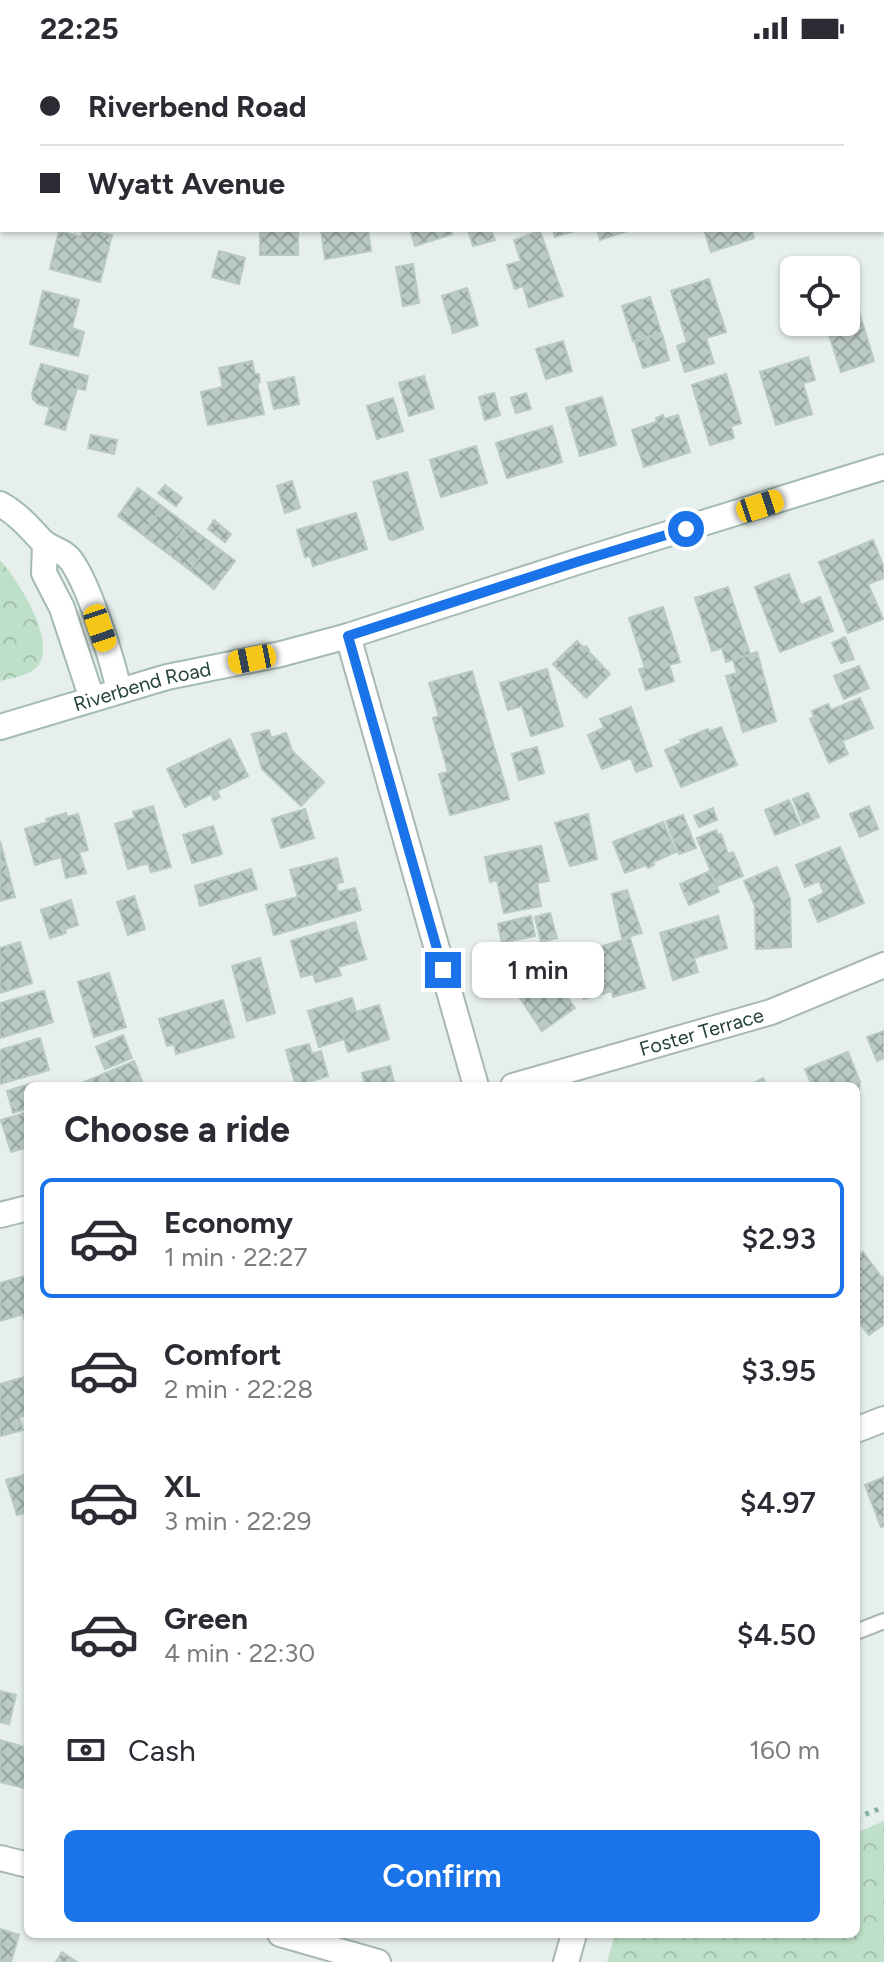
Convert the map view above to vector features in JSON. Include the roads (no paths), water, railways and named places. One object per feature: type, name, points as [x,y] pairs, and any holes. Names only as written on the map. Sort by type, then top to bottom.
[{"type":"main road","name":"Riverbend Road","points":[[0,727],[167,677],[281,654],[348,636],[884,467]]},
{"type":"main road","points":[[0,504],[27,523],[45,544],[68,557],[82,582],[119,691]]},
{"type":"main road","points":[[45,544],[44,573],[62,608],[92,699]]},
{"type":"main road","points":[[348,636],[475,1082]]},
{"type":"main road","name":"Foster Terrace","points":[[527,1082],[771,1012],[884,965]]},
{"type":"main road","points":[[0,1215],[24,1209]]},
{"type":"main road","points":[[860,1428],[884,1419]]},
{"type":"main road","points":[[0,1858],[24,1864]]},
{"type":"main road","points":[[294,1938],[378,1962]]},
{"type":"main road","points":[[566,1962],[573,1938]]},
{"type":"lane","points":[[860,1630],[884,1621]]}]
